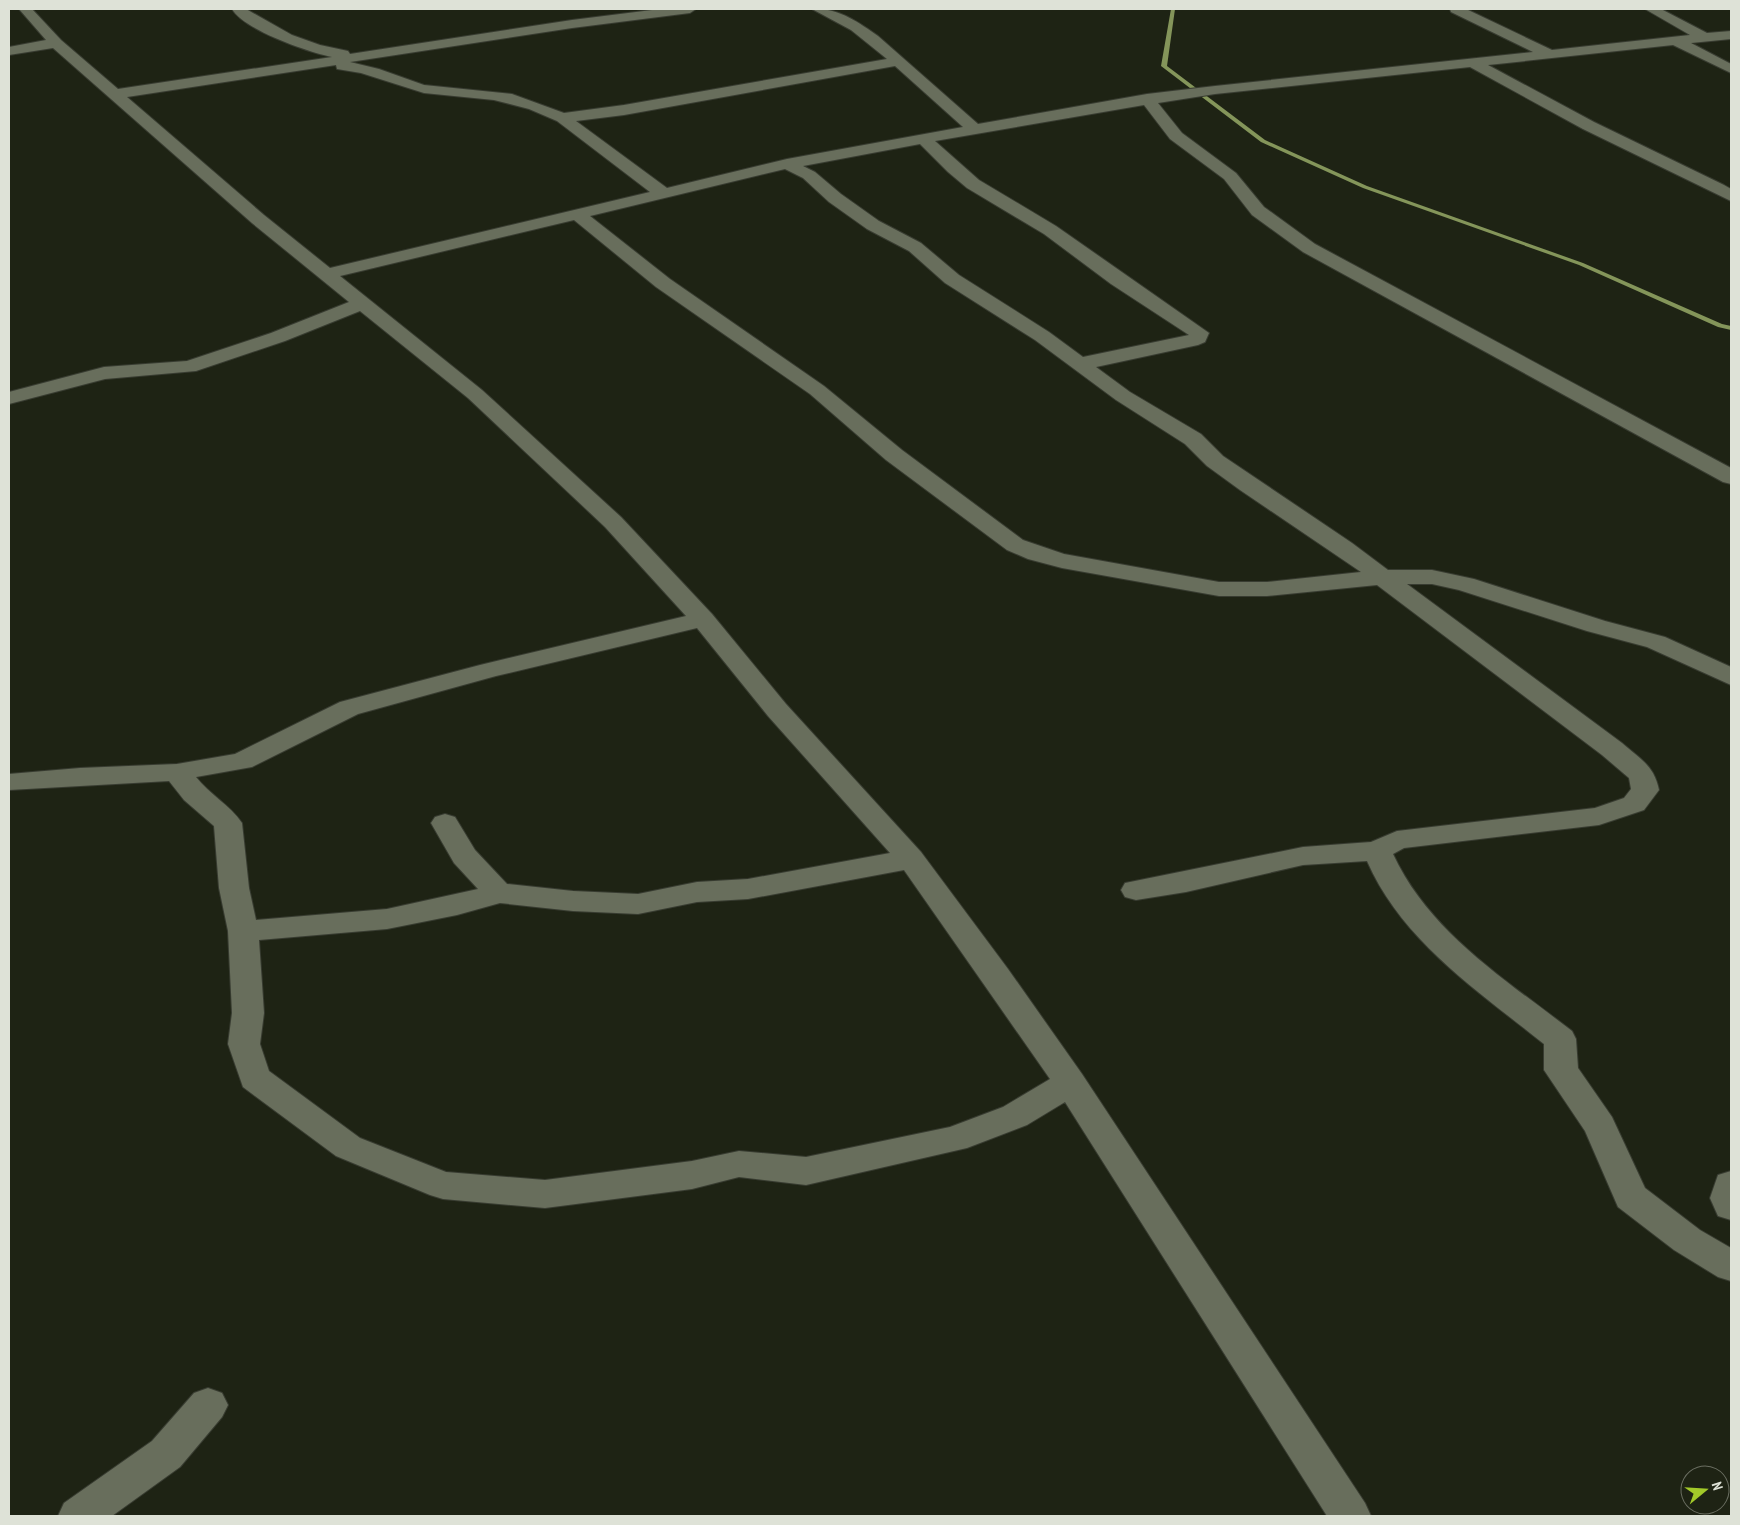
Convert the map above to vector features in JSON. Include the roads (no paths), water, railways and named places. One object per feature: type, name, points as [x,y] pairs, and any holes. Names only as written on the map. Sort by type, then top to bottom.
[{"type":"street","points":[[25,9],[56,43],[258,219],[475,394],[613,522],[703,619],[777,710],[910,859],[1070,1083],[1346,1515]]},
{"type":"street","points":[[238,9],[262,27],[297,41],[329,52],[361,56],[386,68],[391,77]]},
{"type":"street","points":[[116,94],[361,56],[690,9]]},
{"type":"street","points":[[819,9],[856,27],[899,61],[974,129]]},
{"type":"street","points":[[1456,9],[1547,53]]},
{"type":"street","points":[[1651,9],[1705,38]]},
{"type":"street","points":[[326,274],[787,164],[1147,99],[1547,53],[1731,35]]},
{"type":"street","points":[[1675,41],[1731,69]]},
{"type":"street","points":[[9,50],[56,43]]},
{"type":"street","points":[[562,118],[624,110],[899,61]]},
{"type":"street","points":[[1472,62],[1517,89],[1626,144],[1702,178],[1731,196]]},
{"type":"street","points":[[288,67],[350,66],[391,77],[426,90],[504,97],[525,103],[562,118],[663,193]]},
{"type":"street","points":[[1147,99],[1176,136],[1230,176],[1258,211],[1309,248],[1731,477]]},
{"type":"street","points":[[924,139],[954,169],[974,184],[1050,230],[1118,280],[1199,333],[1198,338],[1191,341],[1080,364]]},
{"type":"street","points":[[787,164],[809,175],[835,198],[873,225],[915,247],[952,278],[1042,336],[1123,396],[1193,439],[1215,461],[1384,577],[1527,688],[1612,749],[1642,775],[1645,790],[1634,804],[1599,816],[1397,840],[1377,851],[1304,856],[1186,882],[1136,890]]},
{"type":"street","points":[[577,214],[663,283],[817,390],[894,455],[1015,545],[1036,554],[1130,575],[1219,589],[1267,589],[1384,577],[1432,577],[1465,584],[1596,626],[1656,642],[1731,676]]},
{"type":"street","points":[[9,398],[104,373],[189,367],[278,337],[322,318],[362,304]]},
{"type":"street","points":[[9,782],[80,776],[177,772],[242,761],[348,708],[489,670],[703,619]]},
{"type":"street","points":[[177,772],[194,794],[228,823],[234,888],[243,930],[248,1013],[244,1044],[254,1078],[348,1147],[443,1185],[545,1194],[692,1175],[739,1164],[806,1171],[955,1140],[1015,1116],[1070,1083]]},
{"type":"street","points":[[445,823],[464,856],[499,893]]},
{"type":"street","points":[[1377,851],[1385,873],[1411,912],[1464,962],[1560,1039],[1561,1070],[1600,1126],[1631,1197],[1687,1240],[1731,1266]]},
{"type":"street","points":[[243,930],[387,918],[457,906],[499,893],[524,894],[573,902],[638,904],[697,892],[748,889],[910,859]]},
{"type":"street","points":[[1731,1185],[1728,1198],[1731,1206]]},
{"type":"street","points":[[79,1516],[166,1454],[208,1405]]},
{"type":"waterway","points":[[1173,9],[1164,66],[1263,141],[1365,187],[1581,264],[1720,326],[1731,328]]}]
